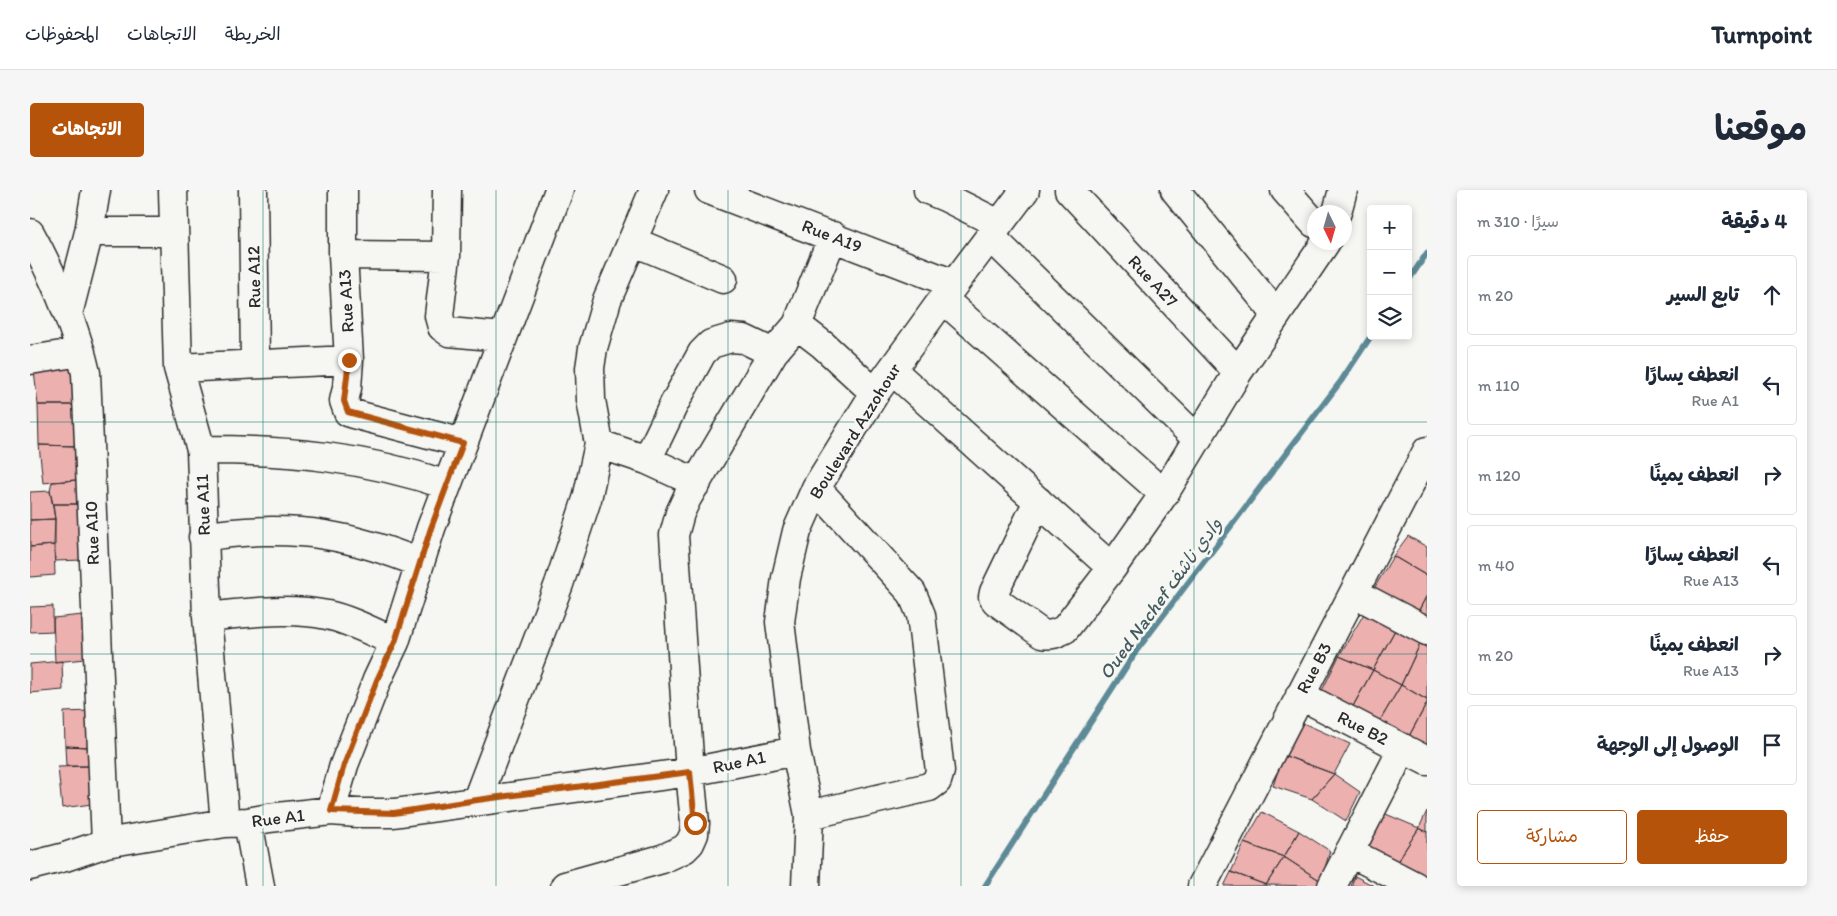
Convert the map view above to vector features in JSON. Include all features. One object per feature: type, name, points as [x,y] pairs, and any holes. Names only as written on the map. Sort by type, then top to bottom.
[{"type":"street","points":[[68,314],[89,232],[96,190]]},
{"type":"street","name":"Rue A11","points":[[173,190],[178,368],[201,450],[207,617],[236,823],[260,886]]},
{"type":"street","name":"Rue A12","points":[[253,190],[255,363]]},
{"type":"street","name":"Rue A13","points":[[344,190],[344,255],[349,360],[344,401],[348,412],[463,443]]},
{"type":"street","points":[[446,190],[446,256],[439,316],[442,327],[448,332],[502,337]]},
{"type":"street","points":[[331,811],[344,765],[377,680],[395,642],[431,528],[559,190]]},
{"type":"street","points":[[477,800],[559,584],[587,498],[599,444],[591,400],[590,368],[593,348],[607,300],[654,190]]},
{"type":"street","name":"Rue A19","points":[[710,190],[833,236],[948,291],[1164,494]]},
{"type":"street","name":"Boulevard Azzohour","points":[[806,886],[809,815],[796,750],[780,622],[786,578],[797,531],[816,488],[875,393],[948,291],[1025,190]]},
{"type":"street","name":"Rue A27","points":[[1069,190],[1238,372]]},
{"type":"street","points":[[1175,190],[1276,314]]},
{"type":"street","points":[[1339,205],[1343,190]]},
{"type":"street","points":[[941,192],[995,230],[1197,439]]},
{"type":"street","points":[[1290,192],[1307,214]]},
{"type":"street","points":[[89,232],[174,232]]},
{"type":"street","name":"Rue A10","points":[[30,233],[68,314],[86,373],[106,843]]},
{"type":"street","points":[[565,886],[662,859],[684,849],[690,843],[694,834],[695,823],[674,535],[680,513],[687,498],[773,353],[797,324],[833,236]]},
{"type":"street","points":[[632,241],[723,279]]},
{"type":"street","points":[[1038,501],[994,592],[996,602],[1042,634],[1048,635],[1065,629],[1112,568],[1164,494],[1238,372],[1320,250]]},
{"type":"street","points":[[344,255],[446,256]]},
{"type":"street","points":[[797,324],[875,393]]},
{"type":"street","points":[[647,460],[674,404],[702,353],[711,344],[731,338],[744,339],[773,353]]},
{"type":"street","points":[[30,360],[81,352]]},
{"type":"street","points":[[178,368],[349,360]]},
{"type":"street","points":[[892,370],[1112,568]]},
{"type":"street","points":[[599,444],[647,460],[697,483]]},
{"type":"street","points":[[201,450],[294,453],[348,459],[386,467],[447,485]]},
{"type":"street","name":"Rue B3","points":[[1202,886],[1427,451]]},
{"type":"street","points":[[809,815],[929,787],[938,781],[940,770],[921,615],[917,602],[912,593],[816,488]]},
{"type":"street","points":[[204,537],[227,532],[326,535],[392,552],[420,562]]},
{"type":"street","points":[[1354,593],[1427,631]]},
{"type":"street","points":[[207,617],[281,612],[328,615],[395,642]]},
{"type":"street","name":"Rue B2","points":[[1300,695],[1427,761]]},
{"type":"street","points":[[1332,886],[1403,748]]},
{"type":"street","name":"Rue A1","points":[[30,866],[65,858],[106,843],[269,818],[331,811],[394,813],[690,772],[796,750]]},
{"type":"street","points":[[1349,852],[1415,886]]},
{"type":"building","points":[[74,366],[73,405],[38,405],[34,370]]},
{"type":"building","points":[[38,405],[73,405],[75,446],[39,445]]},
{"type":"building","points":[[39,445],[75,446],[76,480],[43,483]]},
{"type":"building","points":[[76,480],[81,504],[53,504],[50,491],[52,482]]},
{"type":"building","points":[[50,491],[55,519],[30,520],[30,492]]},
{"type":"building","points":[[53,504],[81,504],[83,560],[55,561]]},
{"type":"building","points":[[55,519],[54,545],[30,547],[30,520]]},
{"type":"building","points":[[1408,536],[1427,547],[1427,576],[1393,556]]},
{"type":"building","points":[[54,545],[55,575],[30,577],[30,547]]},
{"type":"building","points":[[1393,556],[1427,576],[1427,595],[1419,610],[1372,592]]},
{"type":"building","points":[[1427,595],[1427,615],[1419,610]]},
{"type":"building","points":[[53,606],[53,631],[30,632],[30,607]]},
{"type":"building","points":[[1365,612],[1395,630],[1373,670],[1339,656]]},
{"type":"building","points":[[83,615],[85,659],[55,662],[53,618]]},
{"type":"building","points":[[1395,630],[1420,644],[1401,685],[1373,670]]},
{"type":"building","points":[[1420,644],[1427,648],[1427,700],[1401,685]]},
{"type":"building","points":[[1339,656],[1373,670],[1352,708],[1319,697]]},
{"type":"building","points":[[62,661],[63,690],[30,693],[30,664]]},
{"type":"building","points":[[1373,670],[1401,685],[1378,724],[1352,708]]},
{"type":"building","points":[[1401,685],[1427,700],[1408,738],[1378,724]]},
{"type":"building","points":[[1427,703],[1427,746],[1408,738]]},
{"type":"building","points":[[90,711],[89,747],[65,746],[64,712]]},
{"type":"building","points":[[1303,723],[1350,744],[1334,774],[1283,755]]},
{"type":"building","points":[[65,746],[89,747],[90,766],[66,766]]},
{"type":"building","points":[[1283,755],[1334,774],[1312,799],[1273,786]]},
{"type":"building","points":[[90,766],[92,804],[62,808],[58,767]]},
{"type":"building","points":[[1334,774],[1360,792],[1346,821],[1312,799]]},
{"type":"building","points":[[1427,811],[1427,832],[1419,828]]},
{"type":"building","points":[[1262,812],[1299,831],[1284,857],[1244,843]]},
{"type":"building","points":[[1381,812],[1419,828],[1397,862],[1363,846]]},
{"type":"building","points":[[1419,828],[1427,832],[1427,878],[1397,862]]},
{"type":"building","points":[[1299,831],[1330,851],[1321,881],[1284,857]]},
{"type":"building","points":[[1244,843],[1284,857],[1266,885],[1231,872]]},
{"type":"building","points":[[1284,857],[1321,881],[1319,886],[1266,885]]},
{"type":"building","points":[[1231,872],[1266,885],[1266,886],[1224,886]]},
{"type":"building","points":[[1355,876],[1374,886],[1351,886]]},
{"type":"waterway","name":"Oued Nachef وادي ناشف","points":[[1412,275],[1427,253]]},
{"type":"waterway","name":"Oued Nachef وادي ناشف","points":[[985,886],[1137,650],[1341,381],[1368,340]]},
{"type":"route","points":[[349,360],[344,401],[348,412],[463,443],[431,528],[395,642],[377,680],[344,765],[331,811],[394,813],[690,772],[695,823]]}]
